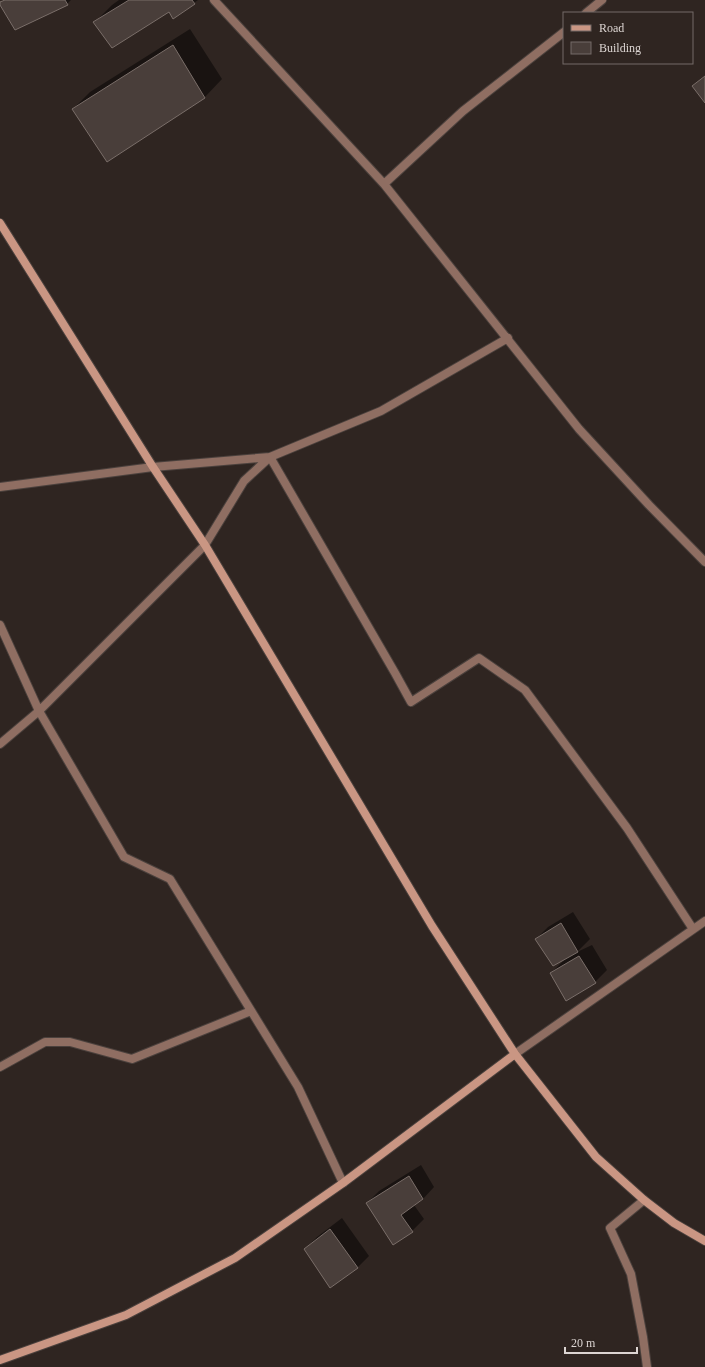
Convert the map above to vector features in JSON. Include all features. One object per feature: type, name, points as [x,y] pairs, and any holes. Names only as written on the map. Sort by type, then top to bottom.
[{"type":"street","points":[[214,0],[384,184],[579,429],[649,505],[705,562]]},
{"type":"street","points":[[587,12],[602,0]]},
{"type":"street","points":[[384,184],[463,111],[563,33]]},
{"type":"street","points":[[0,222],[153,467],[205,545],[432,926],[514,1054],[596,1157],[644,1200],[674,1223],[705,1242]]},
{"type":"street","points":[[0,487],[153,467],[270,457],[381,411],[508,338]]},
{"type":"street","points":[[0,744],[39,711],[205,545],[244,481],[270,457]]},
{"type":"street","points":[[270,457],[392,666],[411,702],[479,658],[525,690],[627,828],[693,929]]},
{"type":"street","points":[[0,625],[39,711],[124,857],[170,879],[298,1087],[343,1183]]},
{"type":"street","points":[[0,1360],[126,1315],[228,1262],[343,1183],[514,1054],[705,921]]},
{"type":"street","points":[[0,1067],[45,1042],[70,1042],[132,1059],[251,1011]]},
{"type":"street","points":[[644,1200],[610,1228],[630,1274],[643,1337],[646,1367]]},
{"type":"building","points":[[5,0],[65,0],[68,5],[15,30],[0,5],[0,2]]},
{"type":"building","points":[[129,0],[192,0],[195,4],[173,19],[169,12],[112,48],[93,22]]},
{"type":"building","points":[[173,45],[205,98],[107,162],[72,109]]},
{"type":"building","points":[[705,76],[705,103],[692,86]]},
{"type":"building","points":[[561,923],[578,952],[553,966],[535,939]]},
{"type":"building","points":[[579,956],[596,983],[566,1001],[550,973]]},
{"type":"building","points":[[409,1176],[423,1199],[401,1215],[413,1232],[393,1245],[366,1203]]},
{"type":"building","points":[[330,1229],[358,1268],[330,1288],[304,1249]]}]
